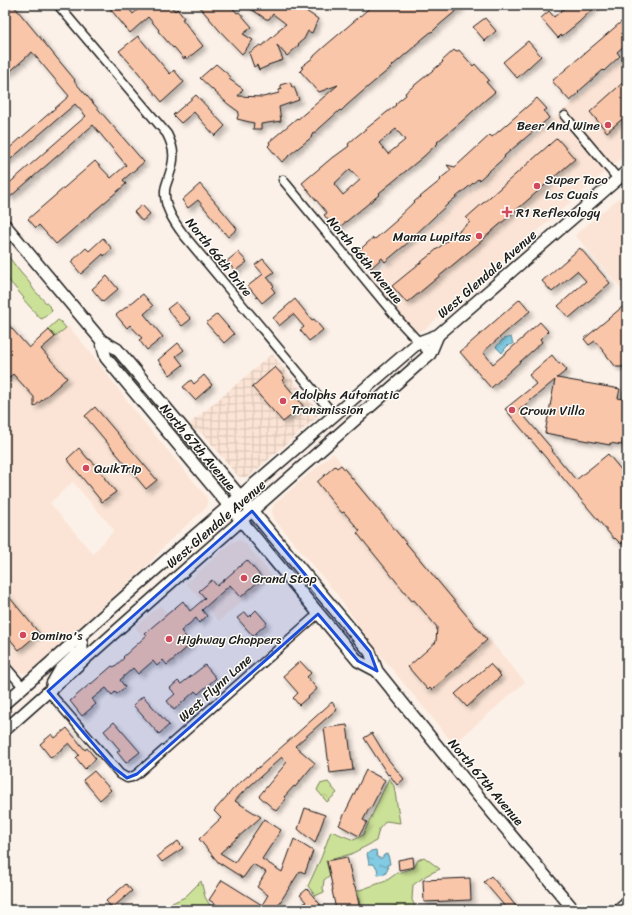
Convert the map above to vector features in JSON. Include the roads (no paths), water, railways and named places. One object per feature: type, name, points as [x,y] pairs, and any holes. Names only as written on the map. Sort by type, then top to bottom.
[{"type":"main road","name":"West Glendale Avenue","points":[[5,703],[228,506],[419,342],[438,335],[627,171]]},
{"type":"main road","name":"North 67th Avenue","points":[[5,225],[101,340],[117,349],[370,652],[377,671],[464,779],[574,910]]},
{"type":"main road","name":"West Glendale Avenue","points":[[5,730],[430,354],[438,335]]},
{"type":"main road","name":"North 67th Avenue","points":[[101,340],[106,358],[240,521],[358,661],[377,671]]},
{"type":"main road","points":[[48,691],[60,670],[82,649],[82,644],[78,638]]},
{"type":"main road","points":[[619,910],[627,903]]},
{"type":"street","name":"North 66th Drive","points":[[58,5],[166,134],[173,148],[173,165],[165,190],[167,204],[176,224],[334,415]]},
{"type":"street","points":[[565,116],[618,179]]},
{"type":"street","name":"North 66th Avenue","points":[[283,180],[402,324],[430,354]]},
{"type":"street","name":"West Flynn Lane","points":[[48,691],[113,767],[127,778],[132,777],[318,614]]},
{"type":"street","points":[[5,666],[23,687]]},
{"type":"water","points":[[511,337],[513,344],[507,346],[502,353],[496,347],[503,339]]},
{"type":"water","points":[[376,850],[377,857],[379,858],[382,858],[386,854],[388,855],[390,864],[387,865],[388,869],[385,874],[378,875],[377,868],[373,864],[369,864],[367,854]]},
{"type":"place","name":"Beer And Wine","points":[[608,125]]},
{"type":"place","name":"Super Taco Los Cuais","points":[[537,186]]},
{"type":"place","name":"R1 Reflexology","points":[[507,212]]},
{"type":"place","name":"Mama Lupitas","points":[[479,236]]},
{"type":"place","name":"Adolphs Automatic Transmission","points":[[283,401]]},
{"type":"place","name":"Crown Villa","points":[[512,410]]},
{"type":"place","name":"QuikTrip","points":[[86,468]]},
{"type":"place","name":"Grand Stop","points":[[244,578]]},
{"type":"place","name":"Domino's","points":[[23,635]]},
{"type":"place","name":"Highway Choppers","points":[[169,639]]}]
